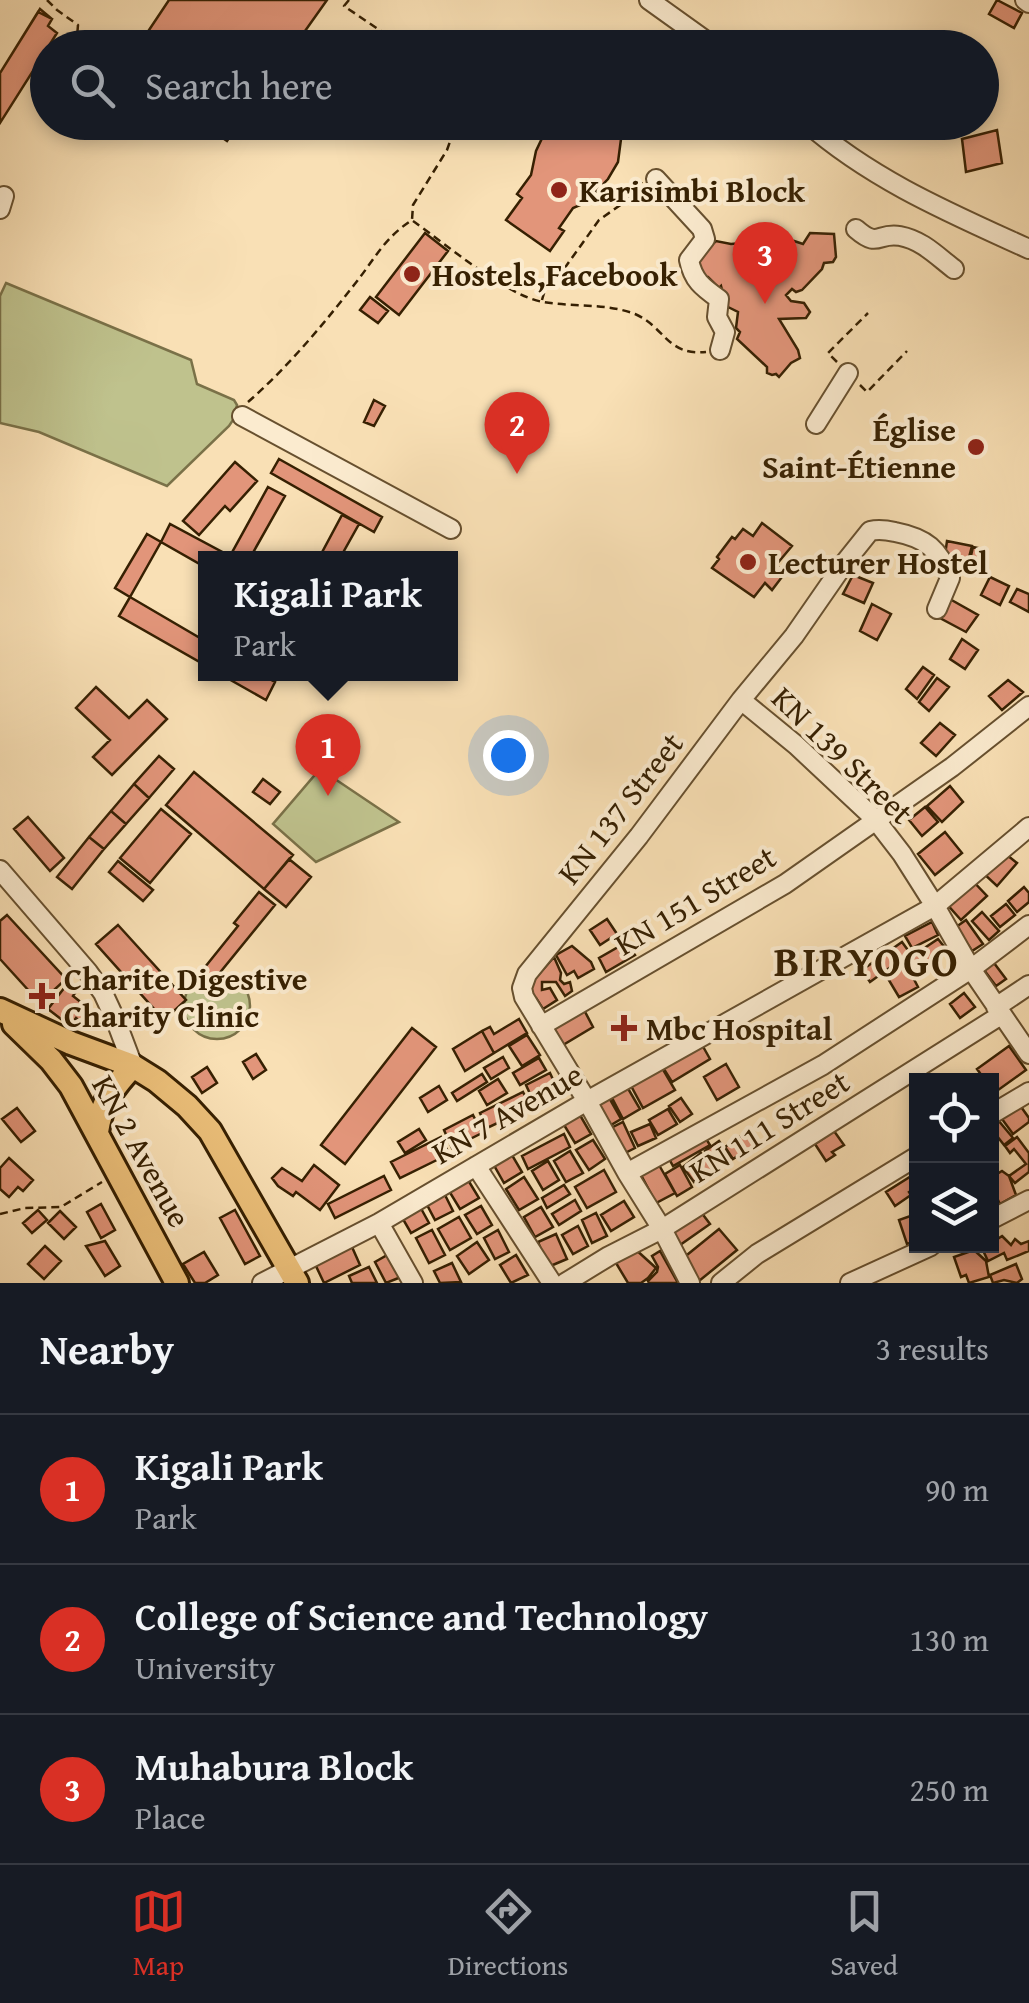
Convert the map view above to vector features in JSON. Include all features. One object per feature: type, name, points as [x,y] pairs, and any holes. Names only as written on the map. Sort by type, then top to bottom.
[{"type":"main road","points":[[0,1011],[71,1044],[133,1066],[187,1106],[210,1131],[293,1276]]},
{"type":"main road","name":"KN 2 Avenue","points":[[0,1011],[72,1086],[177,1283]]},
{"type":"main road","points":[[97,1132],[104,1102],[133,1066]]},
{"type":"street","points":[[649,0],[691,30]]},
{"type":"street","points":[[827,140],[904,192],[1029,249]]},
{"type":"street","points":[[656,179],[702,228],[705,238],[689,260],[692,275],[719,300],[718,317],[725,332],[720,350]]},
{"type":"street","points":[[856,229],[866,238],[902,236],[921,243],[954,270]]},
{"type":"street","points":[[816,424],[848,372]]},
{"type":"street","points":[[242,411],[451,529]]},
{"type":"street","name":"KN 137 Street","points":[[690,1283],[588,1100],[524,998],[522,988],[527,974],[794,636],[870,530],[922,539],[932,548],[950,578],[936,609]]},
{"type":"street","name":"KN 139 Street","points":[[741,700],[876,819],[1029,1054]]},
{"type":"street","name":"KN 151 Street","points":[[541,1026],[785,884],[952,766],[1029,706]]},
{"type":"street","name":"KN 7 Avenue","points":[[262,1283],[293,1276],[588,1100],[935,906],[1029,827]]},
{"type":"street","points":[[0,870],[88,972],[116,1021],[133,1066]]},
{"type":"street","points":[[627,1173],[823,1065],[971,970],[1029,926]]},
{"type":"street","name":"KN 111 Street","points":[[566,1283],[662,1229],[998,1011],[1029,985]]},
{"type":"street","points":[[999,1110],[1029,1092]]},
{"type":"street","points":[[721,1283],[757,1254],[909,1162]]},
{"type":"street","points":[[476,1166],[552,1283]]},
{"type":"street","points":[[999,1215],[1029,1200]]},
{"type":"street","points":[[379,1222],[413,1283]]},
{"type":"street","points":[[850,1283],[916,1253]]},
{"type":"path","points":[[47,0],[78,25],[78,30]]},
{"type":"path","points":[[349,0],[344,6],[379,30]]},
{"type":"path","points":[[412,220],[413,206],[451,140]]},
{"type":"path","points":[[542,302],[544,293],[599,220],[626,200],[644,179],[656,179]]},
{"type":"path","points":[[412,220],[518,294],[542,302],[638,316],[680,351],[720,350]]},
{"type":"path","points":[[242,411],[354,285],[393,232],[412,220]]},
{"type":"path","points":[[868,313],[828,353],[868,392],[907,351]]},
{"type":"path","points":[[0,1214],[61,1206],[116,1174]]},
{"type":"green space","points":[[6,283],[191,360],[197,384],[234,400],[237,405],[233,420],[167,486],[39,432],[0,423],[0,296]]},
{"type":"green space","points":[[320,769],[399,822],[316,862],[273,824]]},
{"type":"green space","points":[[217,973],[230,975],[240,983],[248,993],[248,1019],[240,1029],[230,1037],[217,1039],[204,1037],[194,1029],[186,1019],[184,1006],[186,993],[194,983],[204,975]]},
{"type":"building","points":[[169,0],[327,0],[306,30],[149,30]]},
{"type":"building","points":[[997,0],[1022,13],[1014,28],[989,14]]},
{"type":"building","points":[[40,9],[52,19],[48,26],[53,30],[30,30],[30,76],[0,123],[0,73]]},
{"type":"building","points":[[38,12],[52,19],[48,26],[53,30],[30,30],[30,76],[0,123],[0,73]]},
{"type":"building","name":"Karisimbi Block","points":[[541,140],[621,140],[618,162],[608,179],[585,203],[573,208],[550,251],[506,220],[522,198],[517,194],[531,175]]},
{"type":"building","points":[[962,140],[999,140],[1002,163],[966,172]]},
{"type":"building","name":"Hostels,Facebook","points":[[425,233],[448,251],[399,315],[376,297]]},
{"type":"building","points":[[810,233],[834,234],[836,257],[833,262],[824,263],[802,290],[792,289],[786,295],[791,301],[804,303],[810,312],[806,318],[779,319],[800,358],[779,377],[767,373],[767,367],[737,339],[738,312],[726,306],[721,286],[702,277],[694,261],[716,241],[742,243],[774,272],[780,255],[790,244],[803,244]]},
{"type":"building","points":[[370,297],[388,311],[378,323],[360,310]]},
{"type":"building","points":[[374,400],[385,406],[374,426],[364,422]]},
{"type":"building","points":[[279,459],[382,517],[374,532],[271,473]]},
{"type":"building","points":[[235,462],[257,481],[230,511],[225,506],[199,535],[183,521]]},
{"type":"building","points":[[268,487],[285,496],[254,551],[233,551]]},
{"type":"building","points":[[342,515],[359,524],[344,551],[323,551]]},
{"type":"building","name":"Lecturer Hostel","points":[[762,523],[792,546],[776,565],[785,573],[772,590],[765,583],[754,597],[712,568],[732,537],[735,539],[743,529],[753,536]]},
{"type":"building","points":[[170,524],[221,551],[198,551],[198,563],[161,542]]},
{"type":"building","points":[[147,534],[161,542],[130,597],[115,588]]},
{"type":"building","points":[[947,541],[972,546],[968,561],[945,555]]},
{"type":"building","points":[[973,547],[987,550],[981,575],[967,573]]},
{"type":"building","points":[[853,575],[873,583],[864,603],[843,594]]},
{"type":"building","points":[[990,577],[1009,586],[1000,605],[981,595]]},
{"type":"building","points":[[1017,589],[1029,594],[1029,612],[1010,602]]},
{"type":"building","points":[[130,597],[198,637],[198,661],[119,616]]},
{"type":"building","points":[[948,598],[978,615],[966,632],[938,617]]},
{"type":"building","points":[[872,604],[891,614],[877,640],[860,631]]},
{"type":"building","points":[[962,639],[978,650],[965,669],[950,659]]},
{"type":"building","points":[[923,667],[934,675],[917,699],[906,689]]},
{"type":"building","points":[[937,678],[949,687],[929,711],[919,702]]},
{"type":"building","points":[[1008,680],[1023,692],[1002,710],[989,696]]},
{"type":"building","points":[[232,681],[275,682],[266,700]]},
{"type":"building","points":[[96,687],[129,718],[147,700],[167,719],[112,775],[93,757],[110,740],[76,708]]},
{"type":"building","points":[[940,723],[955,735],[936,756],[921,743]]},
{"type":"building","points":[[159,756],[174,769],[149,798],[134,784]]},
{"type":"building","points":[[194,772],[293,855],[264,889],[166,805]]},
{"type":"building","points":[[263,779],[280,792],[270,804],[253,792]]},
{"type":"building","points":[[134,784],[149,798],[126,824],[111,811]]},
{"type":"building","points":[[950,786],[963,802],[942,822],[927,806]]},
{"type":"building","points":[[925,807],[938,822],[922,836],[909,820]]},
{"type":"building","points":[[161,809],[191,834],[150,883],[120,858]]},
{"type":"building","points":[[111,811],[126,824],[104,849],[89,837]]},
{"type":"building","points":[[28,817],[64,858],[50,871],[14,829]]},
{"type":"building","points":[[945,832],[962,853],[935,875],[918,854]]},
{"type":"building","points":[[89,837],[104,849],[72,889],[57,877]]},
{"type":"building","points":[[1002,851],[1017,863],[997,886],[983,873]]},
{"type":"building","points":[[289,859],[311,877],[286,907],[264,889]]},
{"type":"building","points":[[118,861],[153,890],[143,901],[109,872]]},
{"type":"building","points":[[970,878],[987,896],[961,920],[945,902]]},
{"type":"building","points":[[1024,887],[1029,902],[1017,912],[1008,901]]},
{"type":"building","points":[[259,892],[275,905],[209,986],[197,977],[238,926],[234,923]]},
{"type":"building","points":[[1006,904],[1015,915],[1000,927],[991,916]]},
{"type":"building","points":[[982,912],[999,931],[989,940],[972,921]]},
{"type":"building","points":[[7,915],[66,979],[40,1003],[0,959],[0,921]]},
{"type":"building","points":[[607,919],[617,934],[600,945],[590,930]]},
{"type":"building","points":[[966,920],[983,944],[972,951],[956,927]]},
{"type":"building","points":[[932,922],[938,935],[912,948],[905,936]]},
{"type":"building","points":[[118,925],[186,1000],[164,1020],[96,944]]},
{"type":"building","points":[[938,939],[946,949],[915,970],[908,959]]},
{"type":"building","points":[[627,942],[635,955],[606,972],[599,958]]},
{"type":"building","points":[[902,942],[910,953],[870,982],[862,970]]},
{"type":"building","points":[[572,946],[594,969],[578,978],[574,971],[567,975],[556,955]]},
{"type":"building","points":[[554,957],[560,980],[564,984],[570,982],[572,991],[565,996],[556,982],[542,982],[542,990],[550,988],[557,1000],[543,1009],[526,989]]},
{"type":"building","points":[[991,959],[1006,979],[996,986],[981,966]]},
{"type":"building","points":[[907,966],[918,987],[899,997],[887,977]]},
{"type":"building","points":[[68,983],[77,990],[73,996],[98,1016],[85,1025],[76,1018],[70,1026],[48,1009]]},
{"type":"building","points":[[964,993],[975,1007],[960,1018],[950,1004]]},
{"type":"building","points":[[582,1006],[593,1027],[563,1045],[552,1024]]},
{"type":"building","points":[[519,1019],[527,1033],[494,1053],[482,1031],[490,1027],[494,1034]]},
{"type":"building","points":[[412,1028],[436,1047],[345,1164],[321,1145]]},
{"type":"building","points":[[482,1031],[494,1053],[465,1071],[453,1049]]},
{"type":"building","points":[[527,1035],[540,1055],[522,1066],[509,1046]]},
{"type":"building","points":[[701,1043],[710,1059],[672,1082],[662,1066]]},
{"type":"building","points":[[1009,1046],[1026,1070],[999,1089],[999,1073],[980,1073],[977,1069]]},
{"type":"building","points":[[256,1054],[266,1070],[253,1079],[243,1062]]},
{"type":"building","points":[[503,1057],[509,1068],[491,1079],[484,1068]]},
{"type":"building","points":[[539,1058],[546,1070],[520,1085],[513,1073]]},
{"type":"building","points":[[726,1064],[739,1087],[717,1100],[704,1077]]},
{"type":"building","points":[[661,1066],[675,1090],[643,1108],[630,1084]]},
{"type":"building","points":[[207,1067],[217,1083],[202,1093],[192,1077]]},
{"type":"building","points":[[550,1073],[556,1086],[532,1098],[526,1085]]},
{"type":"building","points":[[482,1074],[487,1082],[457,1101],[452,1093]]},
{"type":"building","points":[[498,1079],[507,1093],[487,1105],[479,1091]]},
{"type":"building","points":[[626,1085],[640,1109],[623,1119],[610,1094]]},
{"type":"building","points":[[439,1086],[447,1100],[428,1112],[420,1098]]},
{"type":"building","points":[[523,1092],[531,1107],[487,1128],[480,1113]]},
{"type":"building","points":[[608,1096],[621,1119],[606,1128],[593,1104]]},
{"type":"building","points":[[681,1098],[692,1114],[680,1122],[669,1106]]},
{"type":"building","points":[[1019,1104],[1029,1122],[1013,1134],[1002,1119]]},
{"type":"building","points":[[17,1108],[35,1131],[21,1142],[2,1119]]},
{"type":"building","points":[[668,1109],[677,1124],[658,1135],[649,1120]]},
{"type":"building","points":[[577,1110],[591,1134],[575,1143],[561,1120]]},
{"type":"building","points":[[473,1115],[482,1133],[452,1148],[444,1130]]},
{"type":"building","points":[[999,1121],[1013,1138],[1004,1145],[999,1139]]},
{"type":"building","points":[[623,1122],[635,1148],[619,1156],[607,1130]]},
{"type":"building","points":[[650,1124],[656,1138],[638,1146],[631,1132]]},
{"type":"building","points":[[419,1129],[426,1140],[405,1153],[398,1142]]},
{"type":"building","points":[[834,1131],[844,1145],[826,1161],[815,1144]]},
{"type":"building","points":[[747,1132],[756,1144],[733,1159],[725,1147]]},
{"type":"building","points":[[564,1134],[570,1147],[528,1169],[522,1156]]},
{"type":"building","points":[[703,1134],[710,1145],[673,1166],[667,1155]]},
{"type":"building","points":[[441,1137],[449,1154],[400,1178],[391,1162]]},
{"type":"building","points":[[1017,1137],[1029,1153],[1029,1172],[1015,1183],[1009,1176],[1026,1164],[1014,1149],[1010,1153],[1005,1146]]},
{"type":"building","points":[[593,1140],[605,1159],[589,1170],[576,1150]]},
{"type":"building","points":[[719,1141],[731,1158],[717,1168],[705,1151]]},
{"type":"building","points":[[509,1150],[522,1172],[504,1183],[491,1160]]},
{"type":"building","points":[[570,1151],[583,1173],[566,1182],[554,1161]]},
{"type":"building","points":[[701,1153],[713,1168],[694,1182],[683,1167]]},
{"type":"building","points":[[9,1158],[33,1180],[23,1191],[18,1187],[9,1197],[0,1189],[0,1168]]},
{"type":"building","points":[[548,1161],[559,1180],[543,1190],[532,1171]]},
{"type":"building","points":[[314,1165],[339,1185],[320,1210],[296,1192],[293,1196],[278,1186],[272,1178],[282,1168],[302,1181]]},
{"type":"building","points":[[659,1165],[675,1193],[656,1203],[641,1175]]},
{"type":"building","points":[[680,1165],[692,1187],[677,1196],[665,1174]]},
{"type":"building","points":[[604,1170],[616,1192],[587,1208],[575,1187]]},
{"type":"building","points":[[999,1173],[1009,1176],[1016,1195],[1000,1204],[999,1202]]},
{"type":"building","points":[[465,1175],[479,1198],[460,1209],[446,1186]]},
{"type":"building","points":[[384,1176],[391,1190],[335,1218],[328,1204]]},
{"type":"building","points":[[524,1177],[538,1199],[519,1210],[506,1189]]},
{"type":"building","points":[[909,1177],[909,1196],[895,1206],[886,1192]]},
{"type":"building","points":[[564,1185],[570,1194],[547,1208],[542,1198]]},
{"type":"building","points":[[443,1191],[453,1211],[435,1220],[425,1201]]},
{"type":"building","points":[[575,1200],[581,1211],[559,1225],[552,1214]]},
{"type":"building","points":[[624,1201],[634,1217],[611,1231],[601,1215]]},
{"type":"building","points":[[418,1203],[429,1223],[411,1233],[400,1214]]},
{"type":"building","points":[[101,1204],[115,1230],[101,1238],[87,1212]]},
{"type":"building","points":[[481,1206],[492,1225],[477,1234],[465,1215]]},
{"type":"building","points":[[541,1207],[553,1227],[535,1237],[524,1217]]},
{"type":"building","points":[[38,1210],[47,1220],[32,1233],[23,1223]]},
{"type":"building","points":[[235,1210],[260,1256],[245,1264],[220,1218]]},
{"type":"building","points":[[60,1211],[76,1227],[64,1239],[48,1223]]},
{"type":"building","points":[[701,1212],[710,1224],[680,1245],[671,1233]]},
{"type":"building","points":[[596,1213],[607,1236],[592,1243],[582,1220]]},
{"type":"building","points":[[909,1216],[909,1243],[907,1244],[899,1220]]},
{"type":"building","points":[[459,1217],[471,1238],[450,1250],[438,1229]]},
{"type":"building","points":[[578,1226],[588,1246],[573,1254],[562,1235]]},
{"type":"building","points":[[719,1229],[737,1250],[699,1281],[682,1259]]},
{"type":"building","points":[[432,1230],[445,1255],[429,1263],[416,1238]]},
{"type":"building","points":[[498,1230],[509,1252],[495,1259],[484,1238]]},
{"type":"building","points":[[556,1234],[567,1259],[548,1267],[538,1242]]},
{"type":"building","points":[[1002,1236],[1011,1245],[1015,1239],[1021,1244],[1029,1241],[1029,1251],[1007,1260],[1004,1253],[988,1261],[984,1253],[999,1253]]},
{"type":"building","points":[[105,1241],[120,1266],[105,1276],[86,1246]]},
{"type":"building","points":[[477,1242],[489,1260],[469,1274],[457,1256]]},
{"type":"building","points":[[45,1246],[61,1261],[44,1279],[28,1264]]},
{"type":"building","points":[[352,1247],[360,1265],[324,1283],[315,1264]]},
{"type":"building","points":[[634,1248],[656,1268],[641,1283],[628,1283],[616,1263]]},
{"type":"building","points":[[660,1251],[678,1283],[649,1283],[658,1267],[652,1256]]},
{"type":"building","points":[[204,1252],[218,1275],[205,1283],[195,1283],[183,1264]]},
{"type":"building","points":[[977,1253],[986,1261],[989,1277],[969,1283],[966,1275],[961,1277],[954,1257]]},
{"type":"building","points":[[389,1254],[401,1277],[386,1283],[375,1262]]},
{"type":"building","points":[[516,1255],[528,1275],[511,1283],[500,1265]]},
{"type":"building","points":[[452,1263],[461,1282],[440,1283],[434,1271]]},
{"type":"building","points":[[1016,1264],[1022,1279],[1017,1283],[993,1283],[990,1275]]},
{"type":"building","points":[[369,1267],[377,1283],[352,1283],[349,1276]]},
{"type":"place","name":"Karisimbi Block","points":[[559,190]]},
{"type":"place","name":"Hostels,Facebook","points":[[412,274]]},
{"type":"place","name":"Muhabura Block","points":[[765,304]]},
{"type":"place","name":"Église Saint-Étienne","points":[[976,447]]},
{"type":"place","name":"College of Science and Technology","points":[[517,474]]},
{"type":"place","name":"Lecturer Hostel","points":[[748,562]]},
{"type":"place","name":"Kigali Park","points":[[328,796]]},
{"type":"place","name":"Charite Digestive Charity Clinic","points":[[42,996]]},
{"type":"place","name":"Mbc Hospital","points":[[624,1028]]},
{"type":"district","name":"BIRYOGO","points":[[867,960]]}]
